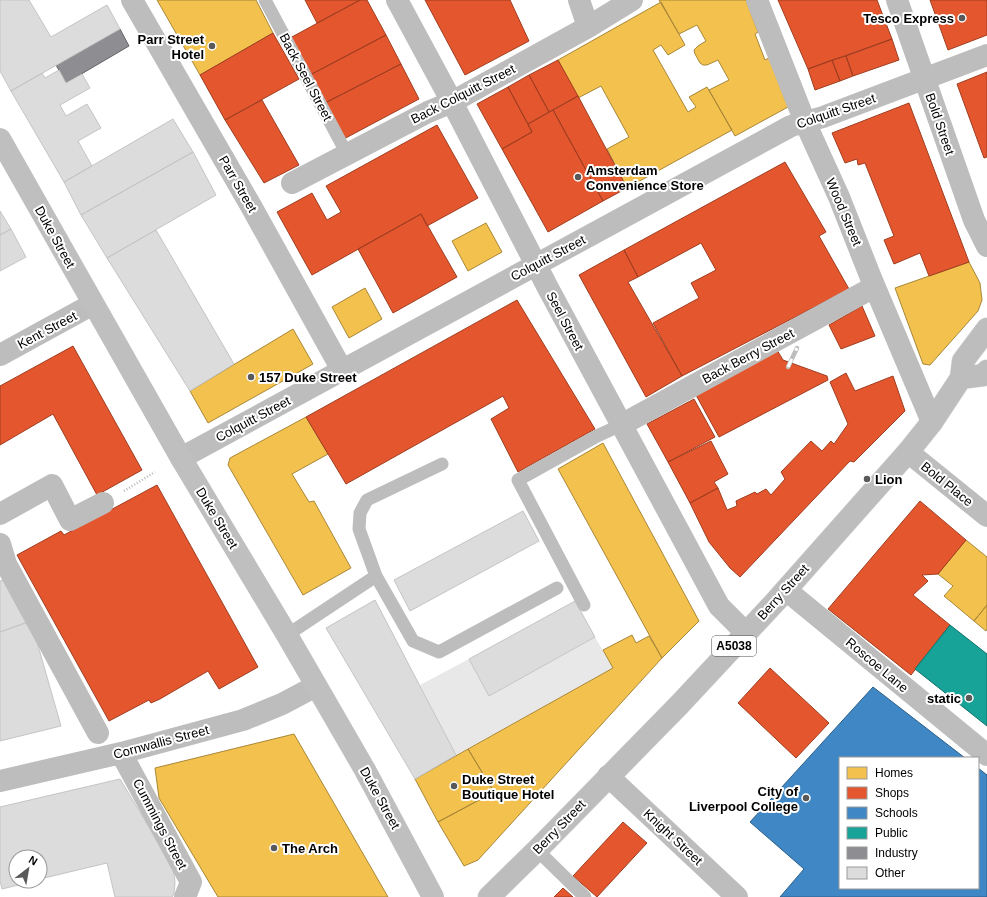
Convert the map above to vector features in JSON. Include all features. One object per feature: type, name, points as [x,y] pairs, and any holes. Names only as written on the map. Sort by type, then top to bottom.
[{"type":"street","name":"Parr Street","points":[[132,0],[247,199],[342,370]]},
{"type":"street","name":"Seel Street","points":[[397,0],[452,102],[535,265],[719,606],[746,634]]},
{"type":"street","points":[[580,0],[588,27]]},
{"type":"street","name":"Back Colquitt Street","points":[[292,182],[428,112],[452,102],[588,27],[632,0]]},
{"type":"street","name":"Wood Street","points":[[757,0],[805,122],[932,422]]},
{"type":"street","name":"Bold Street","points":[[897,0],[974,220],[987,246]]},
{"type":"street","name":"Colquitt Street","points":[[181,458],[791,126],[925,79],[987,55]]},
{"type":"street","name":"Duke Street","points":[[0,139],[181,458],[287,635],[365,770],[433,897]]},
{"type":"street","name":"Back Berry Street","points":[[621,425],[874,287]]},
{"type":"street","name":"Kent Street","points":[[0,355],[93,304]]},
{"type":"street","name":"Berry Street","points":[[489,897],[537,850],[746,634],[908,452],[932,422],[961,378],[963,361],[987,329]]},
{"type":"street","points":[[961,378],[984,375],[987,371]]},
{"type":"street","name":"Bold Place","points":[[908,452],[987,516]]},
{"type":"street","points":[[0,514],[52,485],[70,520],[102,503]]},
{"type":"street","points":[[2,558],[98,733]]},
{"type":"street","name":"Roscoe Lane","points":[[786,590],[987,756]]},
{"type":"street","name":"Cornwallis Street","points":[[0,781],[121,753],[243,720],[282,704],[316,686]]},
{"type":"street","name":"Cummings Street","points":[[121,753],[191,882],[185,897]]},
{"type":"street","name":"Knight Street","points":[[608,776],[737,897]]},
{"type":"lane","name":"Back Seel Street","points":[[265,0],[347,154]]},
{"type":"lane","points":[[584,605],[518,480],[597,436],[621,425]]},
{"type":"lane","points":[[442,464],[367,500],[360,513],[359,529],[376,576],[413,641],[439,652],[556,588]]},
{"type":"lane","points":[[287,635],[376,576]]},
{"type":"lane","points":[[537,850],[585,897]]},
{"type":"path","points":[[102,503],[155,472]]},
{"type":"shaded area","points":[[595,637],[613,668],[456,755],[420,685],[469,659],[489,696]]},
{"type":"building: Homes","points":[[157,0],[256,0],[273,33],[200,75]]},
{"type":"building: Homes","points":[[659,0],[746,0],[758,32],[755,34],[765,60],[769,58],[788,107],[735,136],[709,90],[729,80],[718,60],[707,65],[700,63],[694,50],[706,41],[697,25],[679,34]]},
{"type":"building: Homes","points":[[661,2],[685,45],[668,55],[661,45],[653,50],[688,112],[696,107],[689,97],[707,87],[732,130],[627,188],[607,149],[629,137],[601,86],[578,98],[558,60]]},
{"type":"building: Homes","points":[[486,223],[502,252],[468,271],[452,241]]},
{"type":"building: Homes","points":[[969,262],[980,283],[982,300],[978,311],[930,365],[923,364],[895,288]]},
{"type":"building: Homes","points":[[365,288],[382,319],[349,338],[332,307]]},
{"type":"building: Homes","name":"157 Duke Street","points":[[293,329],[313,364],[208,423],[190,391]]},
{"type":"building: Homes","points":[[306,417],[328,454],[292,474],[309,502],[314,501],[351,568],[303,595],[228,465],[230,458]]},
{"type":"building: Homes","points":[[603,443],[699,621],[662,658],[558,469]]},
{"type":"building: Homes","points":[[966,540],[987,557],[987,605],[974,621],[944,596],[953,586],[938,574]]},
{"type":"building: Homes","points":[[987,605],[987,629],[986,631],[974,621]]},
{"type":"building: Homes","points":[[632,635],[636,643],[649,636],[662,658],[478,860],[464,866],[438,822],[494,792],[468,749],[613,668],[603,650]]},
{"type":"building: Homes","name":"The Arch","points":[[294,734],[388,897],[218,897],[159,798],[155,768]]},
{"type":"building: Homes","name":"Duke Street Boutique Hotel","points":[[468,749],[494,792],[438,822],[415,779]]},
{"type":"building: Shops","points":[[305,0],[360,0],[317,23]]},
{"type":"building: Shops","points":[[360,0],[367,0],[386,35],[310,75],[290,38]]},
{"type":"building: Shops","points":[[425,0],[510,0],[529,41],[465,75]]},
{"type":"building: Shops","points":[[778,0],[877,0],[892,39],[808,69]]},
{"type":"building: Shops","name":"Tesco Express","points":[[930,0],[987,0],[987,35],[948,50]]},
{"type":"building: Shops","points":[[273,33],[299,79],[225,120],[200,75]]},
{"type":"building: Shops","points":[[386,35],[401,64],[325,103],[310,75]]},
{"type":"building: Shops","points":[[892,39],[899,60],[853,76],[846,56]]},
{"type":"building: Shops","points":[[846,56],[853,76],[840,81],[832,60]]},
{"type":"building: Shops","points":[[558,60],[578,96],[549,112],[529,75]]},
{"type":"building: Shops","points":[[832,60],[840,81],[815,90],[808,69]]},
{"type":"building: Shops","points":[[401,64],[419,99],[340,141],[325,103]]},
{"type":"building: Shops","points":[[987,72],[987,157],[984,158],[957,84]]},
{"type":"building: Shops","points":[[529,75],[549,112],[528,124],[508,87]]},
{"type":"building: Shops","points":[[508,87],[532,132],[502,149],[477,104]]},
{"type":"building: Shops","points":[[578,96],[627,188],[603,201],[553,110]]},
{"type":"building: Shops","points":[[262,100],[299,165],[264,183],[225,120]]},
{"type":"building: Shops","points":[[909,103],[969,262],[929,276],[920,253],[894,264],[884,240],[894,236],[865,163],[858,165],[857,159],[845,163],[832,133]]},
{"type":"building: Shops","points":[[553,110],[603,201],[548,232],[502,149],[532,132],[528,124]]},
{"type":"building: Shops","points":[[437,125],[478,198],[427,226],[421,214],[312,275],[277,212],[312,193],[327,220],[341,212],[326,186]]},
{"type":"building: Shops","points":[[785,162],[826,232],[819,236],[849,289],[682,376],[653,323],[699,298],[691,283],[716,270],[701,243],[638,277],[624,250]]},
{"type":"building: Shops","points":[[421,214],[457,277],[393,313],[358,249]]},
{"type":"building: Shops","points":[[624,250],[638,277],[628,282],[682,376],[646,397],[579,275]]},
{"type":"building: Shops","points":[[517,300],[595,429],[518,472],[491,419],[509,408],[503,396],[346,484],[306,417]]},
{"type":"building: Shops","points":[[862,306],[875,336],[841,349],[829,325]]},
{"type":"building: Shops","points":[[73,346],[142,470],[97,495],[53,414],[0,445],[0,386]]},
{"type":"building: Shops","points":[[777,350],[783,360],[827,376],[828,380],[719,437],[696,395]]},
{"type":"building: Shops","points":[[846,373],[855,391],[893,376],[905,411],[854,462],[850,461],[740,577],[730,568],[709,542],[690,503],[718,488],[727,510],[737,506],[736,501],[755,492],[757,494],[766,489],[771,495],[785,479],[781,472],[811,441],[822,451],[831,441],[834,444],[848,424],[830,382]]},
{"type":"building: Shops","points":[[694,399],[715,437],[668,462],[647,424]]},
{"type":"building: Shops","points":[[711,441],[728,474],[714,482],[718,488],[690,503],[668,462]]},
{"type":"building: Shops","points":[[157,485],[258,667],[219,689],[208,671],[160,699],[151,703],[149,700],[109,721],[17,555],[61,531],[64,535]]},
{"type":"building: Shops","points":[[920,501],[966,540],[938,574],[922,575],[928,581],[913,595],[950,625],[911,675],[828,609]]},
{"type":"building: Shops","points":[[770,668],[829,723],[796,758],[738,703]]},
{"type":"building: Shops","points":[[623,822],[647,843],[597,897],[573,876]]},
{"type":"building: Shops","points":[[563,888],[573,897],[554,897]]},
{"type":"building: Schools","name":"City of Liverpool College","points":[[873,687],[964,757],[839,757],[839,889],[979,889],[979,769],[987,775],[987,897],[780,897],[804,869],[750,822]]},
{"type":"building: Public","name":"static","points":[[950,625],[987,654],[987,726],[915,669]]},
{"type":"building: Industry","points":[[120,29],[129,46],[66,83],[56,65]]},
{"type":"building: Other","points":[[0,0],[29,0],[51,37],[107,5],[120,29],[11,91],[0,71]]},
{"type":"building: Other","points":[[59,70],[66,83],[82,74],[90,88],[60,105],[66,116],[87,104],[101,128],[78,141],[92,166],[64,182],[11,91],[42,73],[45,78]]},
{"type":"building: Other","points":[[173,119],[193,152],[81,215],[64,182]]},
{"type":"building: Other","points":[[193,152],[216,195],[107,258],[81,215]]},
{"type":"building: Other","points":[[0,211],[11,229],[0,235]]},
{"type":"building: Other","points":[[11,229],[26,257],[0,271],[0,235]]},
{"type":"building: Other","points":[[156,230],[234,364],[190,391],[107,258]]},
{"type":"building: Other","points":[[523,511],[539,541],[410,611],[394,580]]},
{"type":"building: Other","points":[[7,578],[31,621],[0,632],[0,581]]},
{"type":"building: Other","points":[[375,600],[456,755],[415,779],[326,628]]},
{"type":"building: Other","points":[[575,601],[595,637],[489,696],[469,659]]},
{"type":"building: Other","points":[[31,621],[61,726],[0,741],[0,632]]},
{"type":"building: Other","points":[[120,779],[173,867],[175,882],[174,894],[172,897],[115,897],[107,863],[48,877],[48,849],[8,849],[8,888],[2,889],[0,881],[0,807]]},
{"type":"railway","points":[[788,367],[797,348]]},
{"type":"place","name":"Tesco Express","points":[[962,18]]},
{"type":"place","name":"Parr Street Hotel","points":[[212,46]]},
{"type":"place","name":"Amsterdam Convenience Store","points":[[578,177]]},
{"type":"place","name":"157 Duke Street","points":[[251,377]]},
{"type":"place","name":"Lion","points":[[867,479]]},
{"type":"place","name":"static","points":[[969,698]]},
{"type":"place","name":"Duke Street Boutique Hotel","points":[[454,786]]},
{"type":"place","name":"City of Liverpool College","points":[[806,798]]},
{"type":"place","name":"The Arch","points":[[274,848]]}]
